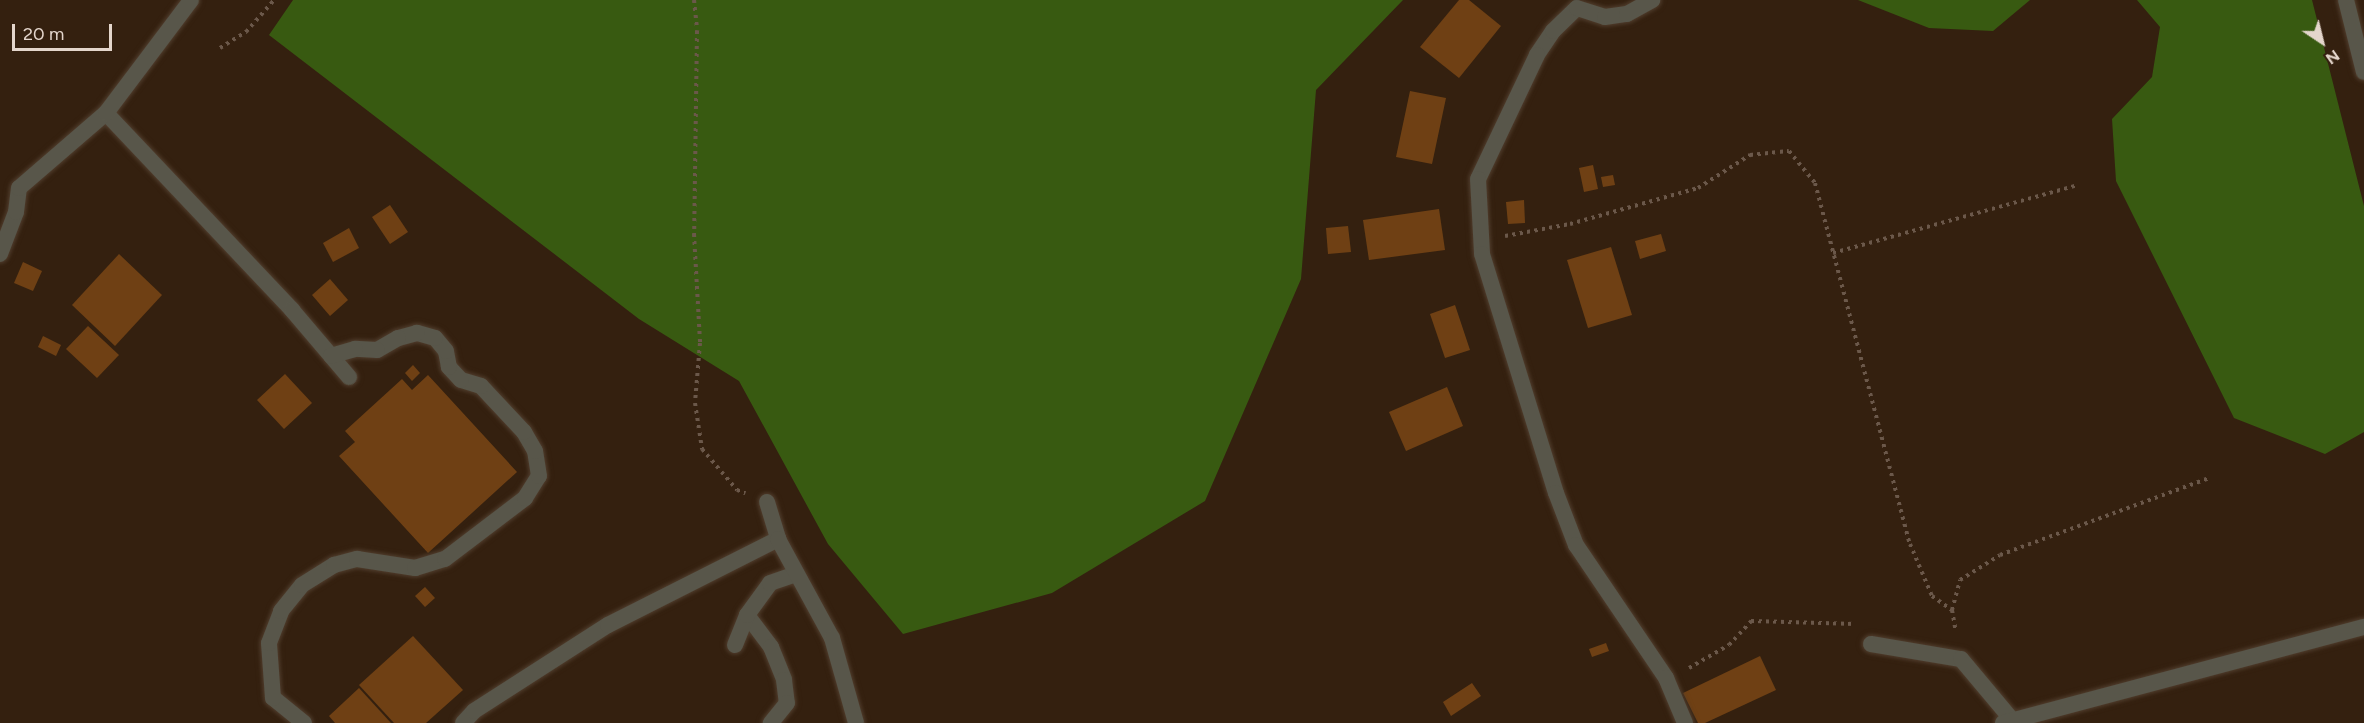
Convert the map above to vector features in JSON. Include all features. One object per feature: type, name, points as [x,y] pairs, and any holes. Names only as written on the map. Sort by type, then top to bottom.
[{"type":"street","points":[[0,254],[16,212],[19,188],[106,112],[191,0]]},
{"type":"street","points":[[1652,0],[1627,14],[1605,17],[1577,8],[1553,31],[1537,55],[1479,179],[1481,242],[1556,493],[1576,545],[1666,678],[1685,723]]},
{"type":"street","points":[[2346,0],[2364,72]]},
{"type":"street","points":[[106,112],[349,377]]},
{"type":"street","points":[[304,723],[273,698],[269,643],[281,611],[302,585],[334,565],[357,559],[415,568],[445,559],[525,498],[539,476],[535,451],[524,432],[481,386],[461,380],[449,367],[446,351],[435,338],[417,333],[398,338],[377,350],[355,349],[331,356]]},
{"type":"street","points":[[767,502],[778,539],[832,638],[856,723]]},
{"type":"street","points":[[463,723],[474,711],[608,625],[778,539]]},
{"type":"street","points":[[735,645],[747,615],[770,583],[796,574]]},
{"type":"street","points":[[747,615],[771,647],[784,680],[787,703],[771,723]]},
{"type":"street","points":[[1871,644],[1961,659],[2008,722],[2364,627]]},
{"type":"path","points":[[220,48],[246,32],[274,0]]},
{"type":"path","points":[[694,0],[697,31],[694,234],[700,343],[695,403],[702,449],[737,490],[767,502]]},
{"type":"path","points":[[1481,242],[1569,224],[1698,188],[1750,155],[1789,151],[1815,183],[1910,544],[1932,596],[1952,610]]},
{"type":"path","points":[[1833,253],[2075,186]]},
{"type":"path","points":[[1961,659],[1952,610],[1960,580],[2000,555],[2209,478]]},
{"type":"path","points":[[1666,678],[1729,645],[1751,621],[1855,622],[1871,644]]},
{"type":"green space","points":[[293,0],[1403,0],[1316,90],[1301,279],[1205,501],[1052,593],[903,634],[828,544],[739,381],[639,319],[269,35]]},
{"type":"green space","points":[[1858,0],[2030,0],[1993,31],[1929,28]]},
{"type":"green space","points":[[2137,0],[2312,0],[2364,206],[2364,432],[2325,454],[2234,418],[2116,181],[2112,119],[2152,77],[2160,27]]},
{"type":"building","points":[[1459,0],[1469,0],[1501,26],[1459,78],[1420,47]]},
{"type":"building","points":[[1410,91],[1446,98],[1432,164],[1396,157]]},
{"type":"building","points":[[1593,165],[1598,189],[1584,192],[1579,168]]},
{"type":"building","points":[[1613,175],[1615,185],[1603,187],[1601,177]]},
{"type":"building","points":[[1524,200],[1525,223],[1508,224],[1506,202]]},
{"type":"building","points":[[390,205],[408,232],[390,244],[372,217]]},
{"type":"building","points":[[1439,209],[1445,250],[1369,260],[1363,220]]},
{"type":"building","points":[[1348,226],[1351,252],[1328,254],[1326,228]]},
{"type":"building","points":[[349,228],[359,248],[333,262],[323,243]]},
{"type":"building","points":[[1661,234],[1666,251],[1640,259],[1635,241]]},
{"type":"building","points":[[1611,247],[1632,315],[1588,328],[1567,260]]},
{"type":"building","points":[[119,254],[162,295],[115,346],[72,305]]},
{"type":"building","points":[[23,262],[42,271],[33,291],[14,283]]},
{"type":"building","points":[[330,279],[348,300],[330,316],[312,295]]},
{"type":"building","points":[[1455,305],[1470,350],[1445,358],[1430,314]]},
{"type":"building","points":[[88,326],[119,355],[97,378],[66,349]]},
{"type":"building","points":[[43,336],[61,345],[56,356],[38,347]]},
{"type":"building","points":[[413,365],[420,373],[412,381],[405,373]]},
{"type":"building","points":[[285,374],[312,403],[284,429],[257,400]]},
{"type":"building","points":[[428,375],[517,472],[428,553],[339,456],[355,442],[345,431],[402,379],[412,390]]},
{"type":"building","points":[[1447,387],[1463,426],[1406,451],[1389,412]]},
{"type":"building","points":[[425,587],[435,598],[425,607],[415,596]]},
{"type":"building","points":[[413,636],[463,690],[426,723],[394,723],[359,685]]},
{"type":"building","points":[[1606,643],[1609,651],[1592,657],[1589,649]]},
{"type":"building","points":[[1760,656],[1776,690],[1705,723],[1698,723],[1683,693]]},
{"type":"building","points":[[1472,683],[1481,696],[1451,716],[1443,702]]},
{"type":"building","points":[[359,688],[391,723],[335,723],[329,716]]}]
